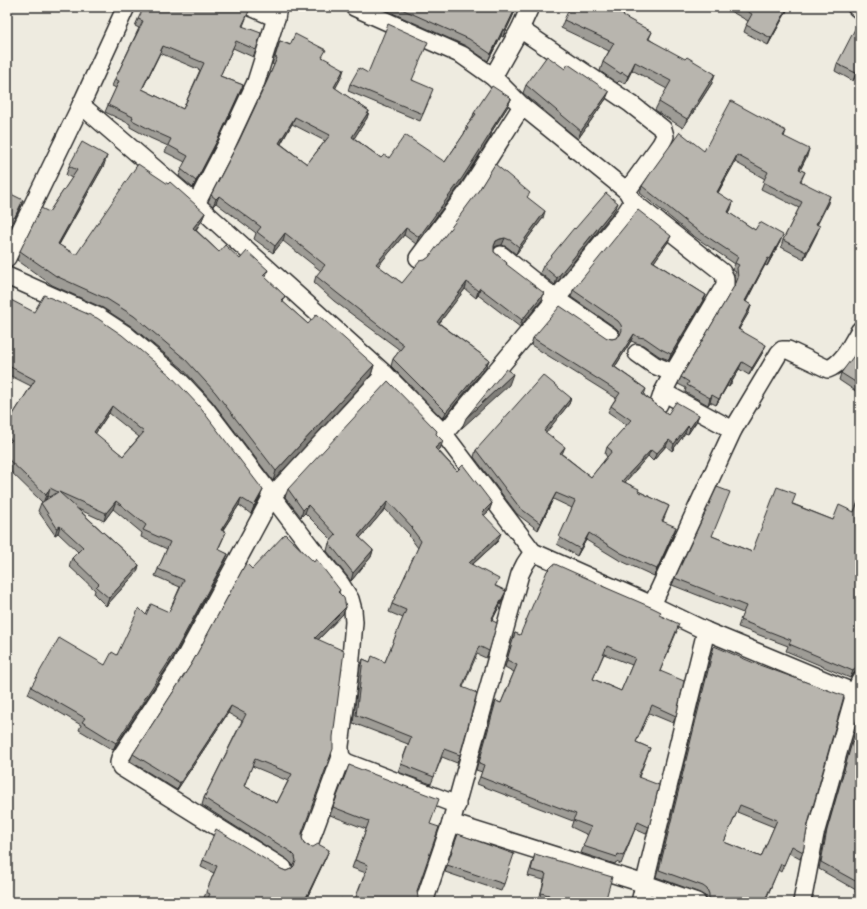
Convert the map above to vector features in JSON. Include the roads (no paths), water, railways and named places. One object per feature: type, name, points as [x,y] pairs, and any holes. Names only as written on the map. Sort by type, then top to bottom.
[{"type":"street","points":[[7,258],[81,106],[126,7]]},
{"type":"street","points":[[196,204],[227,144],[256,82],[277,12],[251,7]]},
{"type":"street","points":[[354,7],[462,56],[493,77],[522,106],[722,272],[726,278],[724,285],[673,373],[661,398],[733,430]]},
{"type":"street","points":[[493,77],[520,29],[530,7]]},
{"type":"street","points":[[856,7],[860,10]]},
{"type":"street","points":[[444,434],[623,217],[630,197],[665,136],[664,129],[632,104],[520,29]]},
{"type":"street","points":[[81,106],[196,204],[385,374],[444,434],[533,552],[652,605],[706,631],[858,690],[814,834],[802,902]]},
{"type":"street","points":[[418,258],[468,191],[522,106]]},
{"type":"street","points":[[501,254],[556,299],[610,336]]},
{"type":"street","points":[[7,276],[99,317],[125,334],[175,376],[204,407],[340,583],[350,599],[354,622],[350,669],[340,746],[341,757],[309,844]]},
{"type":"street","points":[[652,605],[733,430],[778,353],[782,350],[788,350],[828,368],[834,366],[841,360],[860,330]]},
{"type":"street","points":[[637,352],[654,365],[673,373]]},
{"type":"street","points":[[283,868],[121,767],[119,763],[120,758],[181,665],[272,496],[385,374]]},
{"type":"street","points":[[424,902],[457,805],[520,574],[533,552]]},
{"type":"street","points":[[640,902],[706,631]]},
{"type":"street","points":[[341,757],[348,763],[457,805]]},
{"type":"street","points":[[451,824],[697,902]]}]
